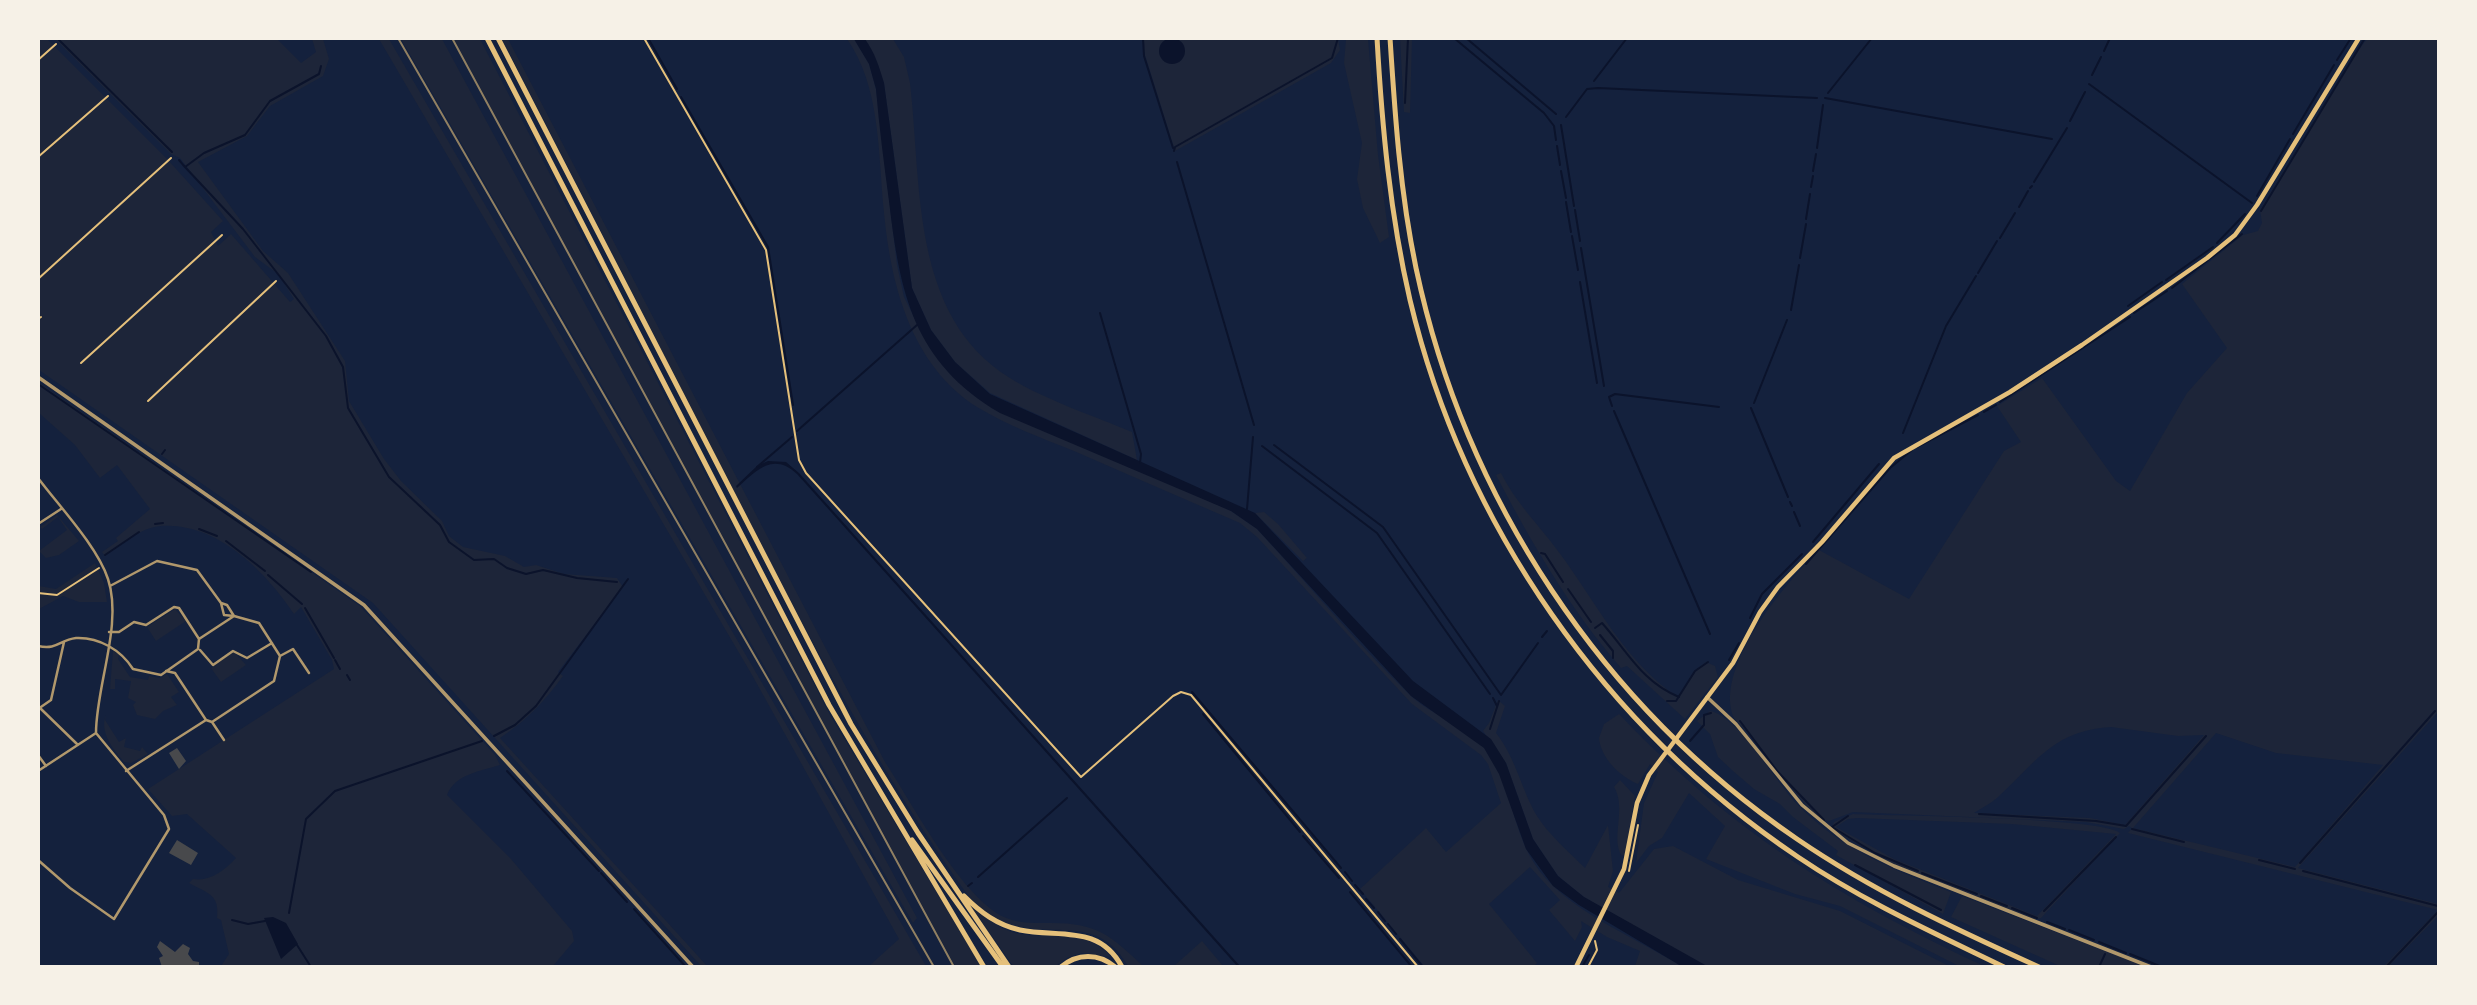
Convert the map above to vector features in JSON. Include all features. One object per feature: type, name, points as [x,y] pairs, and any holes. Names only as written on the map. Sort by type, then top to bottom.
[{"type":"highway","points":[[487,38],[813,676],[984,967]]},
{"type":"highway","points":[[498,38],[845,713],[907,816],[1009,967]]},
{"type":"highway","points":[[1377,38],[1387,171],[1399,247],[1420,337],[1445,413],[1471,476],[1538,595],[1620,702],[1675,759],[1735,811],[1845,886],[2004,967]]},
{"type":"highway","points":[[1390,38],[1407,217],[1435,343],[1462,421],[1490,483],[1521,542],[1565,610],[1648,712],[1706,769],[1751,806],[1798,840],[1877,888],[2039,967]]},
{"type":"highway","points":[[896,818],[1003,967]]},
{"type":"highway","points":[[957,889],[983,913],[1001,924],[1029,931],[1072,932],[1096,939],[1110,950],[1122,967]]},
{"type":"highway","points":[[1061,967],[1071,959],[1087,956],[1104,959],[1115,967]]},
{"type":"main road","points":[[1576,967],[1617,887],[1624,869],[1637,803],[1654,768],[1737,657],[1772,594],[1822,542],[1894,458],[2010,392],[2207,258],[2235,235],[2257,205],[2359,38]]},
{"type":"street","points":[[38,377],[345,589],[379,620],[693,967]]},
{"type":"street","points":[[38,478],[102,566],[110,586],[108,646],[96,733],[164,815],[169,828],[114,919],[41,865],[38,860]]},
{"type":"street","points":[[38,524],[61,509]]},
{"type":"street","points":[[110,586],[157,561],[197,570],[221,603],[224,615],[259,623],[280,656],[274,681],[212,722]]},
{"type":"street","points":[[221,603],[227,605],[234,616]]},
{"type":"street","points":[[38,646],[53,649],[76,638],[108,646],[122,653],[133,669],[161,675],[198,648],[199,639],[179,608],[174,607],[146,625],[134,622],[119,632],[109,632]]},
{"type":"street","points":[[199,639],[234,616]]},
{"type":"street","points":[[64,642],[51,700],[39,709],[78,745]]},
{"type":"street","points":[[198,648],[213,664],[233,651],[247,659],[272,643]]},
{"type":"street","points":[[280,656],[293,649],[309,673]]},
{"type":"street","points":[[166,671],[175,673],[206,720],[212,722],[224,740]]},
{"type":"street","points":[[1707,697],[1736,724],[1794,797],[1825,827],[1848,843],[1894,866],[2151,967]]},
{"type":"street","points":[[46,713],[48,702]]},
{"type":"street","points":[[126,771],[206,720]]},
{"type":"street","points":[[38,771],[96,733]]},
{"type":"street","points":[[38,755],[46,766]]},
{"type":"path","points":[[644,38],[766,250],[799,460],[806,473],[1081,777],[1173,696],[1181,692],[1191,695],[1418,967]]},
{"type":"path","points":[[38,60],[55,44]]},
{"type":"path","points":[[38,158],[108,96]]},
{"type":"path","points":[[38,279],[171,158]]},
{"type":"path","points":[[81,363],[222,235]]},
{"type":"path","points":[[148,401],[276,281]]},
{"type":"path","points":[[38,593],[57,595],[102,566]]},
{"type":"path","points":[[1630,869],[1639,823]]},
{"type":"path","points":[[1588,967],[1597,950],[1593,935]]},
{"type":"shaded area","points":[[1144,38],[1338,39],[1340,50],[1331,63],[1175,151],[1144,52]]},
{"type":"shaded area","points":[[1172,38],[1181,42],[1185,51],[1181,60],[1172,64],[1163,60],[1159,51],[1163,42]]},
{"type":"shaded area","points":[[39,39],[47,39],[168,160],[223,221],[211,232],[218,246],[231,234],[290,302],[294,299],[278,274],[255,257],[180,158],[171,154],[55,39],[277,39],[301,63],[316,52],[312,39],[323,39],[329,59],[323,76],[270,106],[247,136],[198,162],[263,251],[288,273],[345,361],[349,401],[384,459],[401,481],[442,521],[449,536],[463,547],[505,556],[524,567],[536,565],[564,574],[617,578],[623,587],[558,672],[563,676],[549,694],[527,717],[500,738],[707,966],[701,966],[373,603],[39,370]]},
{"type":"shaded area","points":[[379,39],[389,39],[926,966],[869,966],[899,939],[752,675]]},
{"type":"shaded area","points":[[401,39],[442,39],[917,918],[913,923]]},
{"type":"shaded area","points":[[454,39],[480,39],[830,715],[981,966],[955,966]]},
{"type":"shaded area","points":[[502,39],[508,39],[885,762],[938,847],[971,890],[1004,917],[1021,922],[1067,924],[1092,929],[1112,939],[1143,966],[1128,966],[1103,939],[1089,933],[1026,928],[1000,921],[979,906],[957,880],[892,781],[805,627]]},
{"type":"shaded area","points":[[847,39],[854,39],[869,64],[876,89],[897,265],[904,297],[927,343],[967,390],[1231,511],[1257,529],[1409,694],[1426,708],[1466,731],[1483,746],[1500,773],[1526,849],[1547,879],[1601,921],[1681,966],[1635,966],[1640,951],[1607,937],[1581,921],[1582,927],[1575,941],[1549,910],[1560,900],[1530,867],[1489,904],[1537,963],[1533,967],[1424,966],[1360,889],[1426,828],[1446,852],[1501,803],[1488,764],[1481,755],[1412,704],[1257,537],[1240,523],[1000,420],[954,390],[920,346],[899,295],[887,240],[879,145],[872,100],[858,58]]},
{"type":"shaded area","points":[[854,39],[865,39],[884,83],[912,288],[931,330],[955,362],[990,394],[1255,513],[1413,681],[1491,739],[1506,763],[1533,839],[1558,876],[1584,897],[1707,966],[1681,966],[1579,905],[1553,886],[1526,849],[1499,774],[1484,748],[1411,696],[1257,529],[1231,511],[1000,413],[971,393],[948,371],[930,348],[906,295],[893,234],[876,89],[869,64]]},
{"type":"shaded area","points":[[865,39],[893,39],[904,57],[910,83],[927,246],[938,284],[954,320],[977,352],[1010,378],[1053,400],[1132,432],[1137,460],[990,393],[955,362],[931,330],[912,288],[884,83]]},
{"type":"shaded area","points":[[1346,39],[1368,39],[1378,155],[1389,237],[1380,243],[1363,208],[1357,179],[1362,143],[1344,63]]},
{"type":"shaded area","points":[[1400,39],[1412,39],[1410,113],[1404,112]]},
{"type":"shaded area","points":[[2367,39],[2438,39],[2438,712],[2298,868],[2438,904],[2438,910],[2128,833],[2132,828],[2129,826],[2124,829],[2086,822],[1853,812],[1829,821],[1820,819],[1791,788],[1733,716],[1730,696],[1734,673],[1757,626],[1789,583],[1819,550],[1909,599],[2004,451],[2021,442],[1997,406],[2042,378],[2116,481],[2130,491],[2187,393],[2227,348],[2182,284],[2243,235],[2258,231],[2262,223],[2260,210],[2351,60]],"holes":[[[2111,727],[2178,736],[2204,735],[2125,825],[2090,818],[1974,813],[1997,798],[2047,750],[2074,735]],[[2216,733],[2276,753],[2383,765],[2295,867],[2133,828]]]},
{"type":"shaded area","points":[[38,382],[360,606],[495,755],[500,765],[462,778],[447,795],[511,859],[572,931],[574,941],[553,966],[221,966],[229,954],[221,920],[217,918],[216,904],[211,895],[189,883],[193,879],[205,879],[217,874],[236,858],[187,814],[172,816],[148,789],[334,669],[332,660],[301,607],[294,614],[254,567],[220,541],[201,532],[182,527],[154,527],[132,537],[105,556],[102,552],[118,541],[116,538],[150,509],[117,465],[100,478],[75,445],[39,413]]},
{"type":"shaded area","points":[[768,461],[786,462],[799,473],[1240,966],[1237,966],[797,474],[780,464],[773,464],[758,470],[737,488],[757,466]]},
{"type":"shaded area","points":[[1501,473],[1513,494],[1558,551],[1626,649],[1659,683],[1678,697],[1697,669],[1706,662],[1715,666],[1718,677],[1685,719],[1627,666],[1621,668],[1602,646],[1553,575],[1524,526],[1496,475]]},
{"type":"shaded area","points":[[1264,512],[1307,558],[1303,561],[1255,513]]},
{"type":"shaded area","points":[[57,515],[79,541],[59,555],[46,558],[39,551],[67,530],[58,517],[42,529],[40,527]]},
{"type":"shaded area","points":[[95,563],[104,583],[107,602],[79,602],[63,596],[39,609],[39,586],[56,589]]},
{"type":"shaded area","points":[[175,609],[186,621],[156,641],[147,627]]},
{"type":"shaded area","points":[[113,651],[119,654],[118,659],[130,677],[148,680],[149,676],[160,678],[167,674],[179,692],[171,697],[177,705],[163,711],[155,719],[137,715],[133,705],[136,702],[128,698],[131,681],[115,679],[115,689],[110,689]]},
{"type":"shaded area","points":[[234,652],[246,665],[221,682],[211,668]]},
{"type":"shaded area","points":[[1498,700],[1505,706],[1496,733],[1509,753],[1531,806],[1547,830],[1585,868],[1608,825],[1613,871],[1608,887],[1619,893],[1654,849],[1673,846],[1738,880],[1840,911],[1949,966],[1707,967],[1584,897],[1558,876],[1533,839],[1506,763],[1483,731]]},
{"type":"shaded area","points":[[1710,711],[1721,715],[1732,724],[1797,804],[1831,834],[1869,857],[1951,892],[1943,914],[1836,855],[1838,851],[1780,804],[1754,789],[1733,771],[1718,757],[1710,734],[1697,721]]},
{"type":"shaded area","points":[[1619,714],[1703,793],[1789,858],[1882,915],[1984,966],[1959,966],[1840,906],[1795,894],[1706,859],[1725,826],[1689,793],[1662,838],[1649,846],[1636,863],[1644,803],[1658,772],[1650,764],[1638,784],[1624,776],[1607,759],[1599,738],[1604,724]]},
{"type":"shaded area","points":[[106,715],[105,720],[119,742],[126,738],[124,747],[140,751],[142,747],[148,754],[131,763],[124,762],[106,734],[104,721]]},
{"type":"shaded area","points":[[1620,780],[1635,796],[1625,854],[1622,856],[1618,841],[1618,795],[1614,787]]},
{"type":"shaded area","points":[[1853,814],[1994,818],[2076,824],[2120,833],[2041,918],[2035,919],[1894,864],[1831,829],[1834,822]],"holes":[[[1857,818],[2012,824],[2116,834],[2037,916],[1894,859],[1836,827],[1848,819]]]},
{"type":"shaded area","points":[[1962,896],[2144,966],[2060,966],[1951,917]]},
{"type":"shaded area","points":[[973,909],[1009,931],[1090,941],[1111,957],[1082,953],[1067,958],[1056,966],[1013,966]]},
{"type":"shaded area","points":[[2438,910],[2438,916],[2389,966],[2384,966]]},
{"type":"shaded area","points":[[273,917],[286,923],[298,944],[281,959],[264,918]]},
{"type":"shaded area","points":[[1202,941],[1223,966],[1174,966]]},
{"type":"building","points":[[177,748],[186,761],[179,769],[169,753]]},
{"type":"building","points":[[177,840],[198,853],[191,865],[169,853]]},
{"type":"building","points":[[160,941],[175,952],[183,944],[190,948],[188,954],[193,961],[199,962],[199,967],[162,967],[159,958],[163,956],[157,947]]},
{"type":"waterway","points":[[57,38],[172,152]]},
{"type":"waterway","points":[[648,38],[677,89]]},
{"type":"waterway","points":[[1143,38],[1144,56],[1173,148]]},
{"type":"waterway","points":[[1174,151],[1175,147],[1332,58],[1338,38]]},
{"type":"waterway","points":[[1405,103],[1408,38]]},
{"type":"waterway","points":[[1454,38],[1544,113],[1554,126],[1556,140]]},
{"type":"waterway","points":[[1466,38],[1556,114]]},
{"type":"waterway","points":[[1594,81],[1627,38]]},
{"type":"waterway","points":[[1828,93],[1872,38]]},
{"type":"waterway","points":[[2104,51],[2110,38]]},
{"type":"waterway","points":[[2337,60],[2351,38]]},
{"type":"waterway","points":[[2261,211],[2365,38]]},
{"type":"waterway","points":[[2092,75],[2101,57]]},
{"type":"waterway","points":[[2293,134],[2334,65]]},
{"type":"waterway","points":[[321,66],[319,74],[270,101],[245,135],[204,153],[185,167],[243,229],[326,336],[343,367],[348,408],[389,477],[440,525],[449,542],[474,560],[494,559],[507,568],[526,574],[543,570],[577,578],[617,582]]},
{"type":"waterway","points":[[2089,84],[2252,203]]},
{"type":"waterway","points":[[1566,117],[1587,89],[1598,88],[1817,98]]},
{"type":"waterway","points":[[2070,121],[2085,92]]},
{"type":"waterway","points":[[681,97],[768,247],[793,405]]},
{"type":"waterway","points":[[1825,98],[2052,139]]},
{"type":"waterway","points":[[1817,148],[1823,105]]},
{"type":"waterway","points":[[1561,125],[1574,206]]},
{"type":"waterway","points":[[2034,182],[2067,128]]},
{"type":"waterway","points":[[2257,196],[2290,139]]},
{"type":"waterway","points":[[1557,146],[1560,165]]},
{"type":"waterway","points":[[1813,171],[1816,154]]},
{"type":"waterway","points":[[179,160],[185,167]]},
{"type":"waterway","points":[[1177,162],[1254,425]]},
{"type":"waterway","points":[[1561,171],[1566,198]]},
{"type":"waterway","points":[[1811,187],[1813,176]]},
{"type":"waterway","points":[[2019,207],[2028,191]]},
{"type":"waterway","points":[[1806,219],[1810,194]]},
{"type":"waterway","points":[[1566,202],[1571,232]]},
{"type":"waterway","points":[[1575,210],[1580,241]]},
{"type":"waterway","points":[[2000,238],[2015,213]]},
{"type":"waterway","points":[[2217,243],[2245,214]]},
{"type":"waterway","points":[[1800,258],[1806,224]]},
{"type":"waterway","points":[[2172,288],[2242,234]]},
{"type":"waterway","points":[[1572,236],[1578,270]]},
{"type":"waterway","points":[[1978,273],[1997,241]]},
{"type":"waterway","points":[[2166,280],[2213,247]]},
{"type":"waterway","points":[[1581,248],[1604,386]]},
{"type":"waterway","points":[[1791,310],[1799,265]]},
{"type":"waterway","points":[[1903,433],[1946,326],[1976,276]]},
{"type":"waterway","points":[[1580,282],[1597,383]]},
{"type":"waterway","points":[[2128,306],[2162,282]]},
{"type":"waterway","points":[[2134,313],[2167,291]]},
{"type":"waterway","points":[[1100,313],[1141,454],[1140,463]]},
{"type":"waterway","points":[[2000,402],[2130,317]]},
{"type":"waterway","points":[[1754,403],[1787,320]]},
{"type":"waterway","points":[[797,431],[917,325]]},
{"type":"waterway","points":[[38,384],[311,572]]},
{"type":"waterway","points":[[1612,406],[1609,397],[1615,394],[1719,407]]},
{"type":"waterway","points":[[1984,412],[1996,405]]},
{"type":"waterway","points":[[1751,408],[1788,497]]},
{"type":"waterway","points":[[1614,411],[1710,634]]},
{"type":"waterway","points":[[1917,447],[1978,415]]},
{"type":"waterway","points":[[757,467],[792,437]]},
{"type":"waterway","points":[[1247,509],[1253,437]]},
{"type":"waterway","points":[[1274,445],[1383,527],[1501,695],[1538,643]]},
{"type":"waterway","points":[[1262,446],[1377,533],[1490,694]]},
{"type":"waterway","points":[[162,454],[165,450]]},
{"type":"waterway","points":[[1806,564],[1890,468],[1912,450]]},
{"type":"waterway","points":[[1813,542],[1879,464]]},
{"type":"waterway","points":[[1790,502],[1792,506]]},
{"type":"waterway","points":[[1794,512],[1800,526]]},
{"type":"waterway","points":[[155,524],[163,523]]},
{"type":"waterway","points":[[199,529],[217,536]]},
{"type":"waterway","points":[[105,555],[139,532]]},
{"type":"waterway","points":[[226,541],[265,571]]},
{"type":"waterway","points":[[1541,553],[1545,554],[1563,582]]},
{"type":"waterway","points":[[1750,618],[1762,594],[1802,554]]},
{"type":"waterway","points":[[268,575],[302,604]]},
{"type":"waterway","points":[[494,736],[515,725],[536,706],[628,579]]},
{"type":"waterway","points":[[1568,589],[1591,622]]},
{"type":"waterway","points":[[305,608],[334,658]]},
{"type":"waterway","points":[[1595,628],[1602,623],[1645,675],[1679,697]]},
{"type":"waterway","points":[[1542,637],[1547,631]]},
{"type":"waterway","points":[[1600,635],[1613,651],[1613,658]]},
{"type":"waterway","points":[[1729,660],[1739,643]]},
{"type":"waterway","points":[[335,660],[340,669]]},
{"type":"waterway","points":[[1667,701],[1676,701],[1695,671],[1708,662]]},
{"type":"waterway","points":[[347,675],[350,680]]},
{"type":"waterway","points":[[1192,692],[1341,868]]},
{"type":"waterway","points":[[1493,698],[1497,706]]},
{"type":"waterway","points":[[1490,729],[1499,701]]},
{"type":"waterway","points":[[2300,863],[2435,711]]},
{"type":"waterway","points":[[1690,741],[1704,725],[1704,715],[1711,713]]},
{"type":"waterway","points":[[1203,714],[1300,832]]},
{"type":"waterway","points":[[1740,721],[1778,772],[1824,820]]},
{"type":"waterway","points":[[1979,814],[2096,821],[2126,826],[2206,736]]},
{"type":"waterway","points":[[289,913],[306,819],[335,791],[482,741]]},
{"type":"waterway","points":[[507,771],[599,871]]},
{"type":"waterway","points":[[978,877],[1067,798]]},
{"type":"waterway","points":[[1848,816],[1832,827],[1875,853],[1918,871]]},
{"type":"waterway","points":[[2132,829],[2184,842]]},
{"type":"waterway","points":[[1303,836],[1339,878]]},
{"type":"waterway","points":[[2044,911],[2116,837]]},
{"type":"waterway","points":[[2259,860],[2295,869]]},
{"type":"waterway","points":[[1855,865],[1941,910]]},
{"type":"waterway","points":[[2303,871],[2438,906]]},
{"type":"waterway","points":[[1345,872],[1352,881]]},
{"type":"waterway","points":[[601,873],[627,902]]},
{"type":"waterway","points":[[1922,873],[1977,894]]},
{"type":"waterway","points":[[968,886],[972,883]]},
{"type":"waterway","points":[[1355,885],[1363,894]]},
{"type":"waterway","points":[[1350,892],[1412,967]]},
{"type":"waterway","points":[[1981,896],[2007,906]]},
{"type":"waterway","points":[[1366,899],[1374,908]]},
{"type":"waterway","points":[[2012,908],[2037,918]]},
{"type":"waterway","points":[[634,909],[686,967]]},
{"type":"waterway","points":[[1378,912],[1385,921]]},
{"type":"waterway","points":[[2386,967],[2438,912]]},
{"type":"waterway","points":[[232,920],[248,924],[265,921]]},
{"type":"waterway","points":[[2047,922],[2065,929]]},
{"type":"waterway","points":[[1388,924],[1396,934]]},
{"type":"waterway","points":[[2069,930],[2094,940]]},
{"type":"waterway","points":[[1400,939],[1423,967]]},
{"type":"waterway","points":[[2099,942],[2126,953]]},
{"type":"waterway","points":[[297,945],[311,967]]},
{"type":"waterway","points":[[2099,967],[2105,954]]},
{"type":"waterway","points":[[2130,954],[2162,967]]},
{"type":"waterway","points":[[1582,967],[1589,955]]},
{"type":"railway","points":[[398,38],[934,967]]},
{"type":"railway","points":[[452,38],[954,967]]}]
